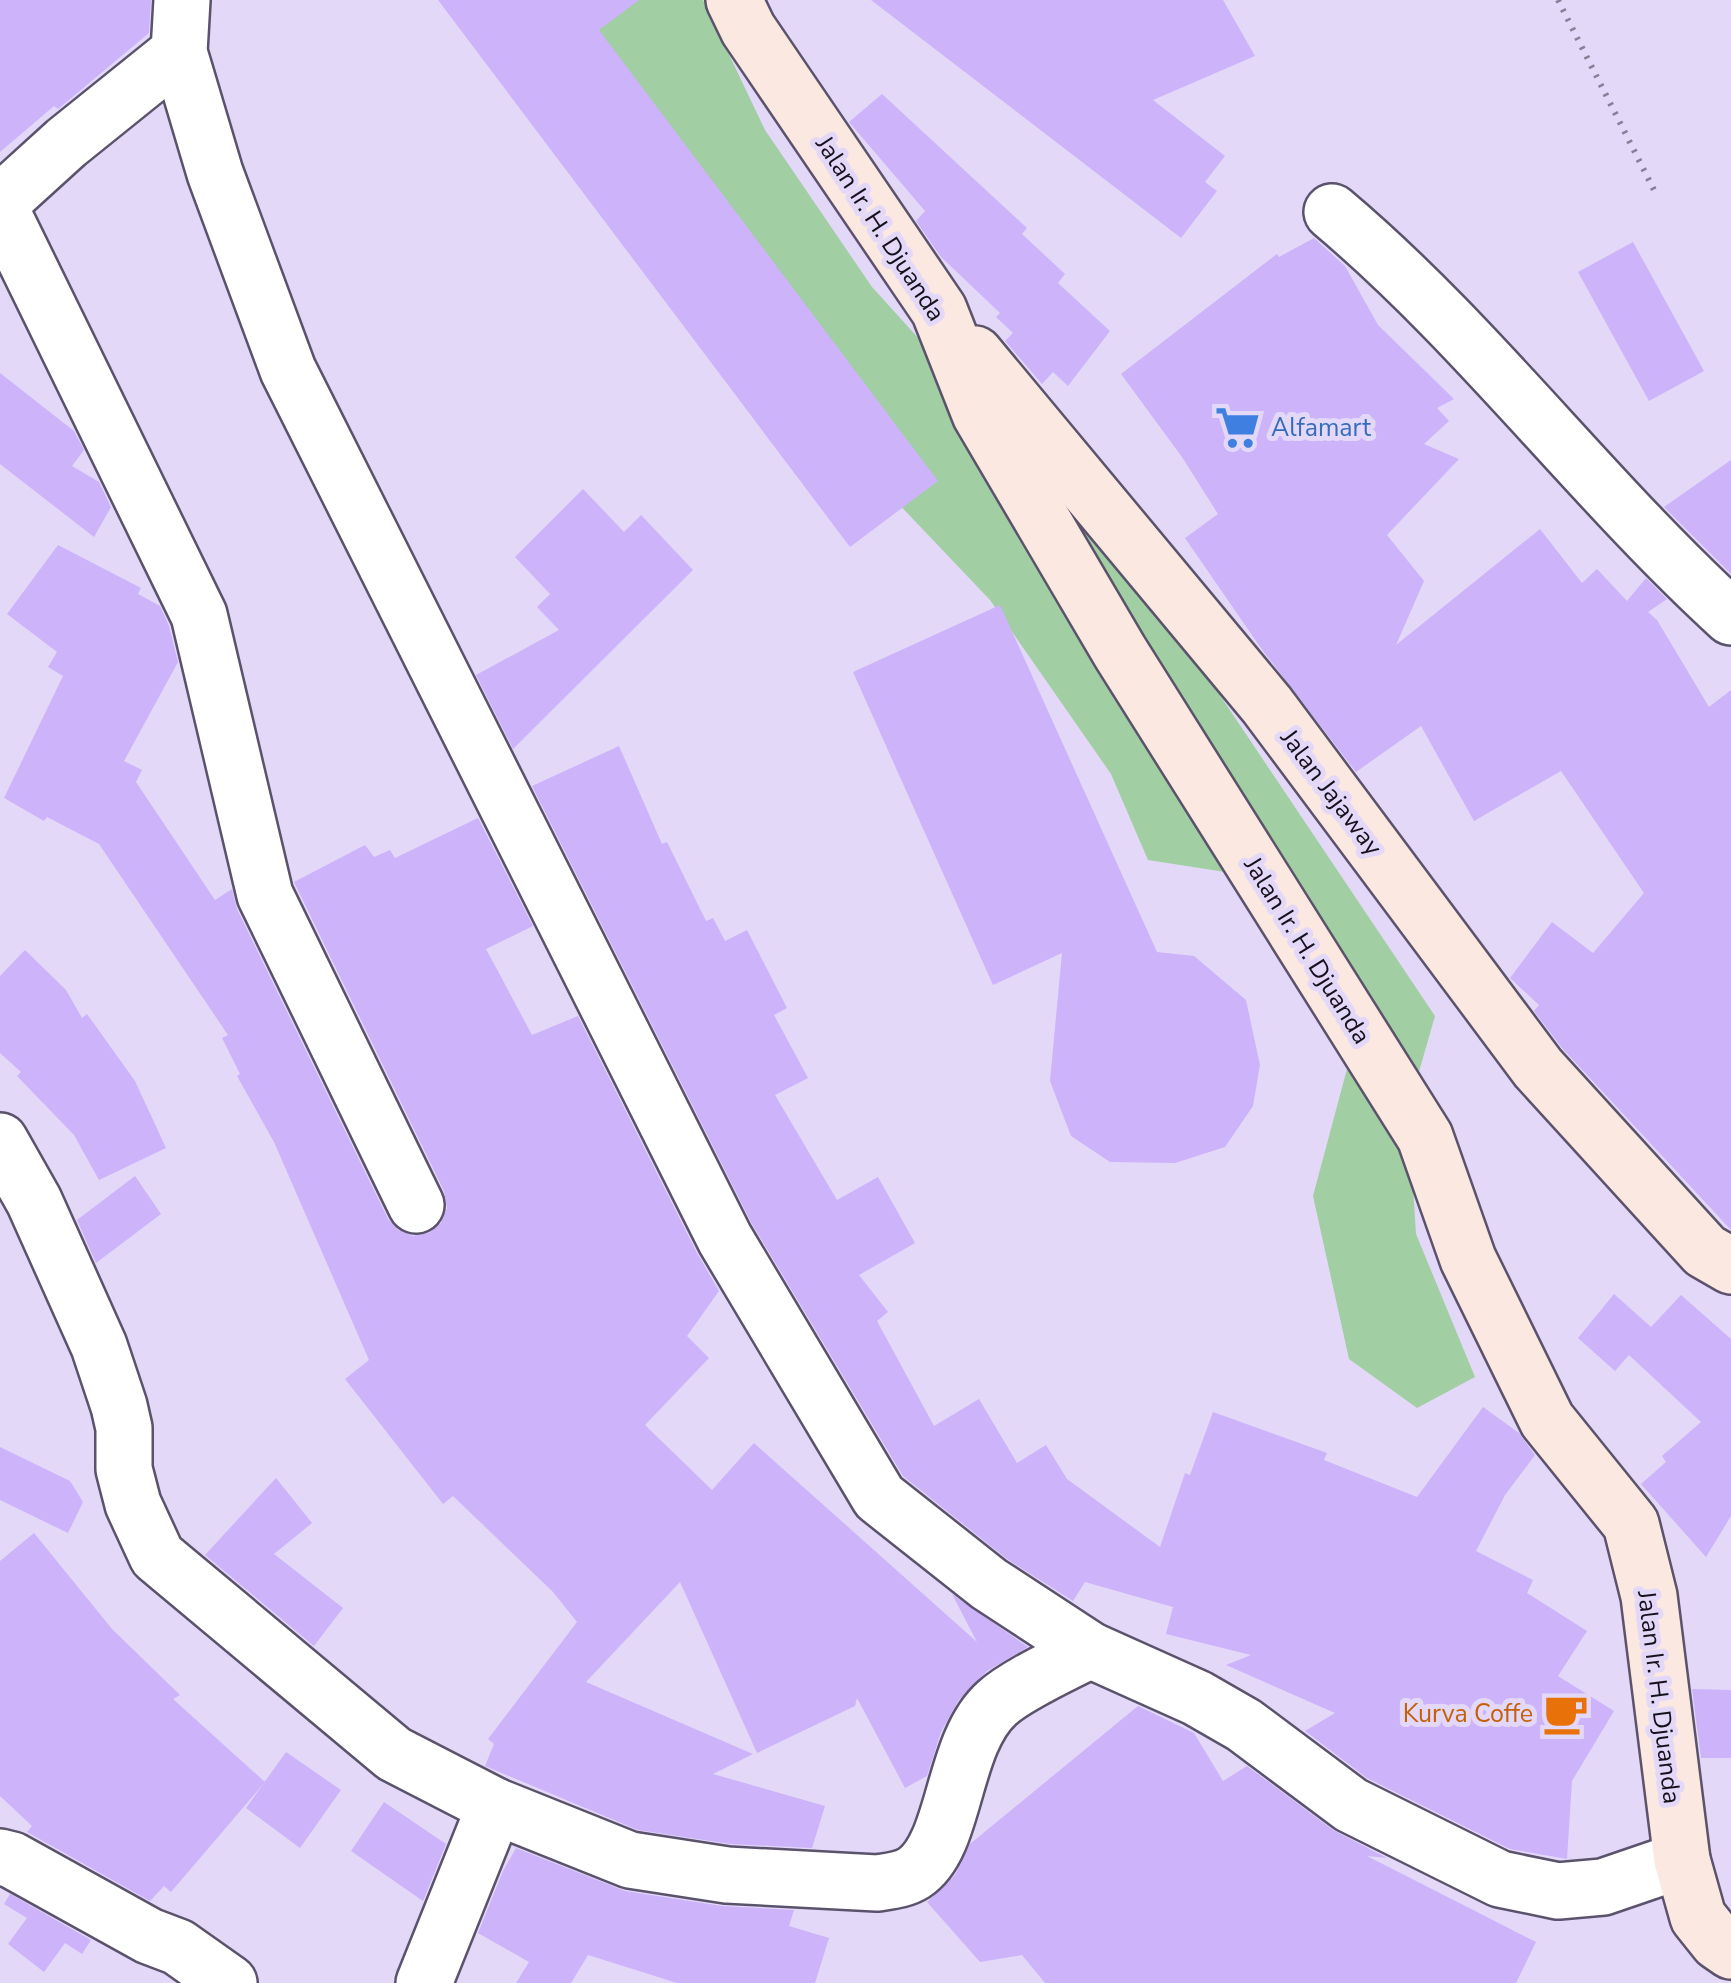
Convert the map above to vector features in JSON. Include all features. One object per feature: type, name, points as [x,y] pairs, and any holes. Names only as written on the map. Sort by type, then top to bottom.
[{"type":"street","name":"Jalan Ir. H. Djuanda","points":[[734,0],[748,29],[938,310],[980,414],[1120,652],[1425,1137],[1468,1259],[1546,1420],[1631,1524],[1650,1596],[1682,1860],[1698,1917],[1718,1942],[1731,1951]]},
{"type":"street","points":[[180,26],[66,144],[0,205],[199,616],[265,895],[416,1204]]},
{"type":"street","points":[[180,26],[214,173],[288,370],[725,1239],[879,1497],[989,1584],[1090,1650],[1197,1698],[1244,1725],[1352,1805],[1500,1879],[1558,1891],[1602,1887],[1682,1860]]},
{"type":"street","points":[[1332,212],[1388,260],[1673,562],[1731,617]]},
{"type":"street","name":"Jalan Jajaway","points":[[938,310],[1267,705],[1538,1068],[1705,1251],[1731,1266]]},
{"type":"street","points":[[0,1141],[34,1201],[99,1346],[124,1428],[124,1469],[133,1504],[158,1556],[394,1754],[495,1806],[630,1860],[727,1875],[877,1883],[900,1880],[916,1872],[935,1849],[968,1745],[996,1704],[1090,1650]]},
{"type":"street","points":[[424,1983],[495,1806]]},
{"type":"street","points":[[0,1858],[12,1860],[149,1936],[178,1947],[229,1983]]},
{"type":"path","points":[[1558,0],[1657,196]]},
{"type":"green space","points":[[535,0],[703,0],[765,130],[872,287],[1156,600],[1435,1016],[1408,1110],[1416,1234],[1475,1377],[1417,1408],[1349,1359],[1313,1196],[1347,1069],[1238,874],[1148,860],[1111,774],[990,600],[757,355]]},
{"type":"building","points":[[0,0],[151,0],[149,33],[0,152]]},
{"type":"building","points":[[438,0],[639,0],[599,30],[938,481],[850,547]]},
{"type":"building","points":[[871,0],[1223,0],[1255,56],[1153,100],[1225,156],[1205,182],[1217,191],[1181,238]]},
{"type":"building","points":[[882,94],[1027,228],[1022,234],[1065,274],[1058,283],[1110,331],[1068,386],[1053,372],[1042,384],[1005,341],[1013,333],[996,317],[1000,313],[941,257],[916,221],[925,211],[849,122]]},
{"type":"building","points":[[1314,238],[1345,266],[1378,325],[1454,399],[1437,408],[1449,421],[1424,444],[1459,459],[1387,535],[1424,581],[1396,645],[1540,529],[1582,583],[1597,569],[1627,601],[1646,578],[1667,599],[1648,612],[1657,620],[1709,707],[1731,690],[1731,1230],[1562,1048],[1534,1011],[1539,1005],[1510,978],[1552,922],[1593,953],[1644,893],[1561,771],[1474,821],[1421,726],[1356,772],[1263,651],[1185,538],[1218,514],[1121,374],[1277,254],[1279,257]]},
{"type":"building","points":[[1633,242],[1704,371],[1649,401],[1578,272]]},
{"type":"building","points":[[0,373],[74,431],[84,450],[72,466],[99,482],[111,507],[94,537],[0,464]]},
{"type":"building","points":[[1731,460],[1731,574],[1664,507]]},
{"type":"building","points":[[583,489],[624,532],[641,515],[693,570],[513,749],[476,675],[559,630],[537,607],[550,594],[515,557]]},
{"type":"building","points":[[58,545],[141,588],[138,594],[160,606],[178,662],[124,761],[142,770],[136,782],[215,900],[232,889],[237,909],[388,1219],[398,1230],[413,1236],[429,1233],[441,1223],[447,1208],[444,1191],[294,882],[365,845],[374,857],[390,850],[395,858],[478,818],[533,926],[486,949],[532,1035],[578,1016],[719,1291],[687,1336],[709,1358],[645,1425],[712,1490],[754,1443],[977,1642],[952,1594],[1028,1647],[987,1671],[958,1701],[941,1732],[927,1776],[905,1788],[857,1698],[855,1706],[757,1753],[680,1582],[586,1682],[753,1754],[713,1774],[825,1806],[812,1848],[730,1844],[638,1830],[485,1766],[494,1744],[488,1739],[577,1622],[553,1592],[453,1496],[443,1504],[345,1379],[369,1360],[274,1142],[237,1076],[240,1074],[222,1038],[228,1035],[99,844],[47,817],[44,821],[4,798],[63,676],[48,667],[57,652],[7,614]]},
{"type":"building","points":[[1000,605],[1157,952],[1194,956],[1246,1000],[1260,1065],[1253,1106],[1225,1147],[1175,1163],[1110,1162],[1071,1136],[1050,1081],[1062,953],[993,985],[853,672]]},
{"type":"building","points":[[619,746],[662,844],[667,842],[706,921],[713,918],[725,941],[747,930],[787,1008],[774,1015],[808,1078],[775,1095],[837,1200],[878,1177],[915,1243],[859,1275],[888,1312],[877,1321],[934,1426],[979,1399],[1017,1463],[1046,1445],[1067,1479],[1160,1547],[1185,1473],[1190,1475],[1213,1412],[1327,1453],[1324,1460],[1417,1497],[1483,1407],[1519,1433],[1535,1455],[1505,1495],[1476,1551],[1533,1580],[1527,1593],[1587,1631],[1558,1676],[1614,1711],[1572,1781],[1567,1859],[1510,1849],[1367,1778],[1305,1731],[1335,1713],[1226,1665],[1251,1655],[1166,1634],[1173,1607],[1085,1582],[1073,1601],[1007,1559],[903,1476],[752,1224],[532,786]]},
{"type":"building","points":[[25,950],[66,990],[82,1018],[87,1014],[135,1081],[166,1148],[99,1180],[74,1135],[0,1053],[0,976]]},
{"type":"building","points":[[135,1176],[161,1214],[96,1263],[77,1220]]},
{"type":"building","points":[[1614,1294],[1651,1327],[1681,1295],[1731,1339],[1731,1516],[1706,1557],[1641,1484],[1666,1462],[1662,1456],[1701,1422],[1629,1355],[1615,1371],[1578,1338]]},
{"type":"building","points":[[0,1447],[70,1481],[83,1502],[68,1533],[0,1500]]},
{"type":"building","points":[[276,1478],[312,1523],[274,1554],[343,1608],[314,1646],[205,1555]]},
{"type":"building","points":[[34,1533],[112,1629],[180,1695],[173,1699],[265,1782],[171,1892],[164,1886],[150,1901],[27,1832],[32,1826],[0,1796],[0,1561]]},
{"type":"building","points":[[1692,1689],[1731,1690],[1731,1758],[1701,1758]]},
{"type":"building","points":[[1138,1706],[1194,1733],[1223,1781],[1247,1766],[1333,1830],[1387,1858],[1367,1856],[1536,1942],[1516,1983],[1045,1983],[1022,1955],[980,1962],[927,1902],[955,1875],[970,1844]]},
{"type":"building","points":[[286,1752],[341,1790],[300,1848],[246,1808]]},
{"type":"building","points":[[384,1802],[446,1844],[423,1901],[351,1851]]},
{"type":"building","points":[[516,1848],[625,1891],[722,1906],[794,1910],[789,1926],[829,1938],[815,1983],[677,1983],[588,1955],[571,1983],[516,1983],[529,1962],[478,1933]]},
{"type":"building","points":[[10,1894],[91,1940],[82,1954],[65,1943],[44,1972],[8,1944],[27,1918],[4,1904]]},
{"type":"place","name":"Alfamart","points":[[1238,427]]},
{"type":"place","name":"Kurva Coffe","points":[[1566,1713]]}]
